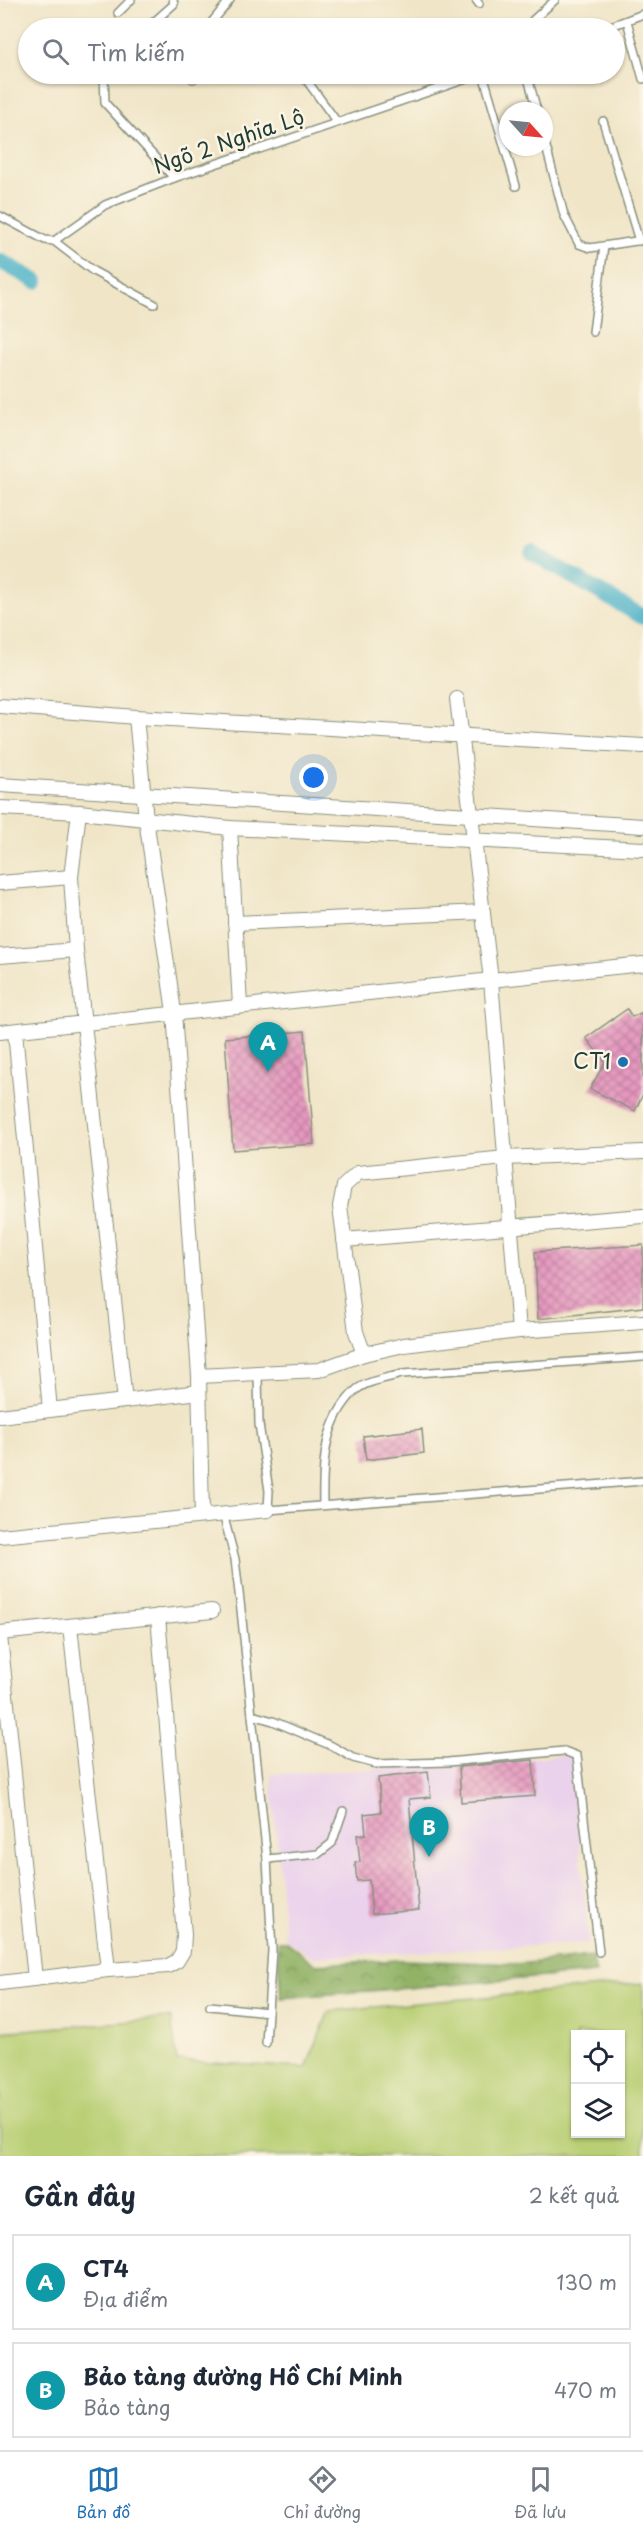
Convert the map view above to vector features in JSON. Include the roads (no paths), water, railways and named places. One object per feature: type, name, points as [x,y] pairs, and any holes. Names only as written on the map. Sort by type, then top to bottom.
[{"type":"street","points":[[457,699],[491,980],[519,1332]]},
{"type":"street","points":[[0,706],[136,717],[643,746]]},
{"type":"street","points":[[136,717],[146,819],[174,1012],[199,1376],[202,1516]]},
{"type":"street","points":[[0,785],[643,826]]},
{"type":"street","points":[[0,808],[79,812],[230,828],[643,849]]},
{"type":"street","points":[[79,812],[71,876],[76,950],[125,1401]]},
{"type":"street","points":[[230,828],[240,1006]]},
{"type":"street","points":[[0,883],[71,876]]},
{"type":"street","points":[[236,923],[483,912]]},
{"type":"street","points":[[0,956],[76,950]]},
{"type":"street","points":[[0,1032],[643,964]]},
{"type":"street","points":[[15,1031],[50,1410]]},
{"type":"street","points":[[364,1354],[356,1332],[340,1206],[344,1186],[358,1173],[505,1158],[643,1152]]},
{"type":"street","points":[[344,1240],[643,1216]]},
{"type":"street","points":[[199,1376],[319,1370],[364,1354],[404,1345],[519,1332],[643,1322]]},
{"type":"street","points":[[0,1416],[199,1392]]},
{"type":"street","points":[[0,1536],[268,1510]]},
{"type":"street","points":[[34,1979],[0,1635],[212,1611]]},
{"type":"street","points":[[0,1983],[108,1970],[168,1966],[177,1961],[183,1951],[184,1935],[158,1616]]},
{"type":"street","points":[[70,1626],[108,1970]]},
{"type":"lane","points":[[118,13],[131,0]]},
{"type":"lane","points":[[158,18],[174,4],[172,0]]},
{"type":"lane","points":[[215,18],[230,0]]},
{"type":"lane","points":[[535,18],[555,0]]},
{"type":"lane","points":[[643,14],[627,21],[643,79]]},
{"type":"lane","points":[[104,84],[105,103],[174,178]]},
{"type":"lane","points":[[310,84],[338,122]]},
{"type":"lane","name":"Ngõ 2 Nghĩa Lộ","points":[[54,241],[105,205],[174,178],[452,84]]},
{"type":"lane","points":[[485,84],[516,186]]},
{"type":"lane","points":[[530,84],[535,102]]},
{"type":"lane","points":[[548,156],[564,215],[579,244],[590,248],[641,240],[603,120]]},
{"type":"lane","points":[[0,216],[45,240],[54,241],[93,271],[154,304]]},
{"type":"lane","points":[[593,332],[604,246]]},
{"type":"lane","points":[[323,1504],[324,1450],[328,1439],[336,1418],[356,1390],[368,1384],[402,1374],[643,1357]]},
{"type":"lane","points":[[258,1374],[259,1424],[269,1491],[268,1510],[643,1481]]},
{"type":"lane","points":[[223,1514],[235,1559],[267,1859],[272,1950],[266,2043]]},
{"type":"lane","points":[[252,1715],[273,1721],[332,1746],[353,1758],[376,1764],[448,1762],[572,1752],[577,1756],[599,1952]]},
{"type":"lane","points":[[267,1859],[318,1854],[332,1843],[343,1811]]},
{"type":"lane","points":[[210,2006],[268,2012]]},
{"type":"waterway","points":[[0,261],[36,281]]},
{"type":"waterway","points":[[532,553],[643,617]]},
{"type":"place","name":"CT1","points":[[623,1062]]},
{"type":"place","name":"CT4","points":[[268,1072]]},
{"type":"place","name":"Bảo tàng đường Hồ Chí Minh","points":[[429,1857]]}]
